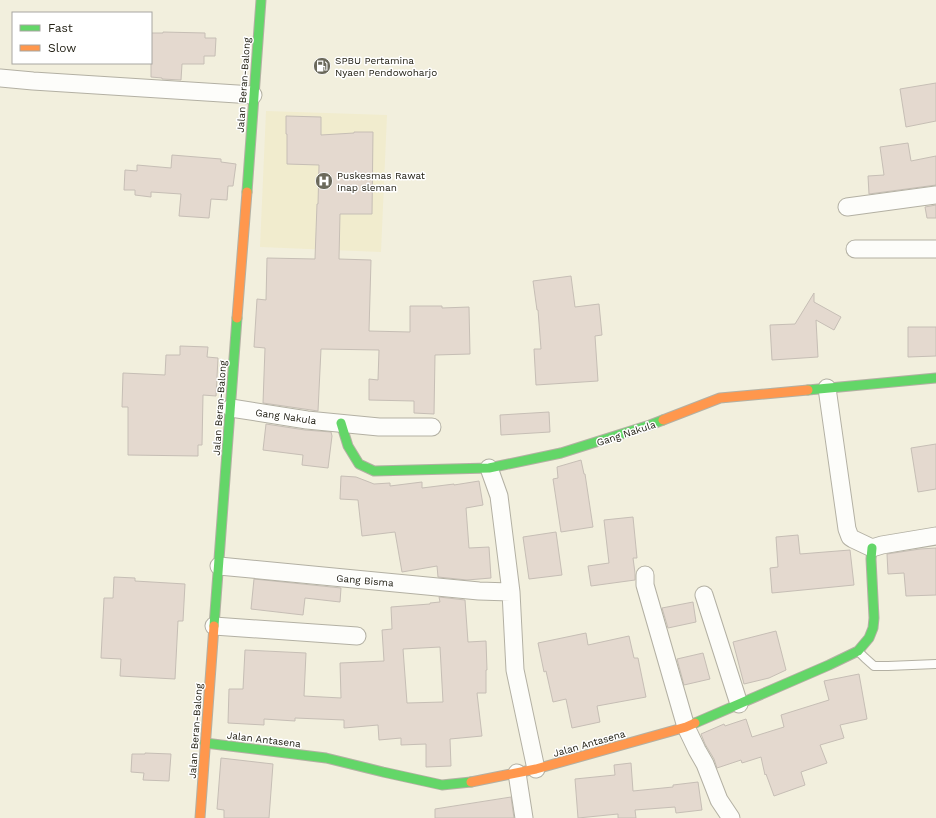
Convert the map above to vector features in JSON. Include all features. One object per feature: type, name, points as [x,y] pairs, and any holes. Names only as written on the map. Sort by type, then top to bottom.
[{"type":"street","name":"Jalan Beran-Balong","points":[[200,818],[260,0]]},
{"type":"street","points":[[0,78],[254,95]]},
{"type":"street","points":[[847,207],[936,195]]},
{"type":"street","points":[[855,249],[936,248]]},
{"type":"street","name":"Gang Nakula","points":[[341,423],[348,446],[359,464],[374,471],[489,468],[561,453],[650,425],[720,398],[936,378]]},
{"type":"street","points":[[827,388],[847,529],[850,537],[872,548],[936,536]]},
{"type":"street","name":"Gang Nakula","points":[[230,408],[307,420],[379,427],[432,428]]},
{"type":"street","points":[[489,468],[499,496],[511,592],[515,670],[536,769]]},
{"type":"street","name":"Jalan Antasena","points":[[206,744],[326,758],[442,785],[477,781],[536,769],[686,727],[858,651],[869,638],[873,628],[872,548]]},
{"type":"street","name":"Gang Bisma","points":[[219,566],[479,591],[511,592]]},
{"type":"street","points":[[645,575],[645,585],[686,727],[719,800],[731,818]]},
{"type":"street","points":[[704,595],[739,704]]},
{"type":"street","points":[[214,626],[357,636]]},
{"type":"street","points":[[517,773],[524,818]]},
{"type":"lane","points":[[858,651],[874,666],[936,664]]},
{"type":"shaded area","name":"Puskesmas Rawat Inap sleman","points":[[266,111],[387,115],[381,252],[260,247]]},
{"type":"building","points":[[152,33],[205,33],[205,38],[216,38],[215,56],[204,56],[204,64],[182,64],[181,80],[151,77]]},
{"type":"building","points":[[936,83],[936,121],[906,127],[900,89]]},
{"type":"building","points":[[286,116],[321,117],[321,135],[373,132],[372,214],[340,214],[339,259],[371,260],[369,331],[410,332],[410,306],[442,306],[442,308],[469,307],[470,354],[435,355],[434,414],[414,413],[414,401],[369,400],[369,379],[378,380],[379,350],[321,349],[318,411],[263,403],[265,348],[254,347],[257,299],[266,300],[267,258],[315,259],[319,165],[287,164]]},
{"type":"building","points":[[908,143],[911,161],[936,156],[936,185],[869,194],[868,176],[884,175],[880,147]]},
{"type":"building","points":[[172,155],[221,159],[221,162],[236,164],[233,186],[228,186],[227,200],[211,199],[209,218],[179,216],[181,194],[151,192],[151,197],[135,195],[135,190],[124,190],[125,170],[137,171],[137,165],[171,168]]},
{"type":"building","points":[[936,205],[936,218],[927,218],[925,207]]},
{"type":"building","points":[[571,276],[575,307],[599,304],[602,335],[595,336],[598,381],[536,385],[534,349],[541,349],[538,310],[533,281]]},
{"type":"building","points":[[814,293],[814,302],[841,317],[834,330],[816,320],[818,357],[772,360],[770,325],[795,324]]},
{"type":"building","points":[[908,327],[936,327],[936,356],[908,357]]},
{"type":"building","points":[[180,346],[208,347],[207,357],[218,358],[216,396],[203,395],[202,445],[198,445],[198,456],[128,455],[128,407],[122,407],[123,373],[165,375],[166,355],[180,355]]},
{"type":"building","points":[[549,412],[550,432],[501,435],[500,415]]},
{"type":"building","points":[[266,424],[331,432],[332,436],[328,468],[302,465],[303,455],[263,450]]},
{"type":"building","points":[[936,444],[936,489],[918,492],[911,448]]},
{"type":"building","points":[[581,460],[585,474],[593,527],[561,532],[553,479],[558,478],[557,467]]},
{"type":"building","points":[[341,476],[356,477],[374,484],[390,483],[390,486],[422,482],[422,488],[479,481],[483,505],[466,508],[469,548],[489,547],[491,578],[467,580],[438,577],[437,566],[402,572],[395,532],[362,536],[358,500],[340,499]]},
{"type":"building","points":[[633,517],[637,558],[633,558],[635,580],[591,586],[588,566],[609,563],[604,520]]},
{"type":"building","points":[[556,532],[562,575],[529,579],[523,537]]},
{"type":"building","points":[[798,535],[800,554],[850,550],[854,585],[772,593],[770,568],[778,567],[776,537]]},
{"type":"building","points":[[936,548],[936,595],[906,596],[904,573],[888,574],[887,554]]},
{"type":"building","points":[[114,577],[135,578],[135,581],[185,584],[183,621],[178,621],[175,679],[120,676],[121,659],[101,658],[104,598],[113,598]]},
{"type":"building","points":[[254,579],[341,588],[340,602],[305,598],[303,615],[251,609]]},
{"type":"building","points":[[439,597],[465,600],[468,642],[486,641],[486,693],[477,693],[482,736],[450,739],[451,766],[426,767],[426,744],[401,745],[401,738],[379,740],[378,725],[344,728],[344,720],[295,718],[295,721],[264,719],[264,725],[228,723],[229,689],[243,689],[245,650],[306,653],[304,696],[341,698],[340,663],[384,661],[382,630],[392,629],[391,607],[440,602]],"holes":[[[440,647],[443,702],[407,703],[403,649]]]},
{"type":"building","points":[[693,602],[696,622],[668,628],[662,608]]},
{"type":"building","points":[[776,631],[786,670],[769,678],[744,684],[733,642]]},
{"type":"building","points":[[586,633],[588,645],[629,636],[634,658],[638,658],[646,697],[597,706],[600,722],[572,728],[566,699],[553,702],[546,671],[544,672],[538,643]]},
{"type":"building","points":[[703,653],[710,679],[684,685],[677,659]]},
{"type":"building","points":[[859,674],[867,719],[840,725],[844,738],[820,745],[827,763],[801,772],[805,785],[774,796],[766,774],[765,775],[761,757],[742,763],[741,760],[717,768],[701,734],[724,724],[725,726],[746,719],[752,737],[784,727],[781,715],[829,700],[824,681]]},
{"type":"building","points":[[132,754],[171,754],[169,781],[143,780],[144,773],[131,772]]},
{"type":"building","points":[[221,758],[273,764],[269,818],[224,818],[224,810],[217,809]]},
{"type":"building","points":[[631,763],[633,791],[673,787],[673,785],[698,782],[702,810],[676,813],[675,807],[635,810],[636,818],[618,818],[618,814],[578,818],[575,779],[615,775],[614,765]]},
{"type":"building","points":[[511,797],[514,818],[435,818],[435,809]]},
{"type":"traffic: fast","points":[[247,192],[261,0]]},
{"type":"traffic: fast","points":[[214,626],[237,318]]},
{"type":"traffic: fast","points":[[808,390],[936,378]]},
{"type":"traffic: fast","points":[[341,423],[348,446],[359,464],[374,471],[489,468],[561,453],[663,420]]},
{"type":"traffic: fast","points":[[695,723],[858,651],[869,638],[873,628],[872,548]]},
{"type":"traffic: fast","points":[[205,743],[326,758],[442,785],[471,782]]},
{"type":"traffic: slow","points":[[237,318],[247,192]]},
{"type":"traffic: slow","points":[[663,420],[720,398],[808,390]]},
{"type":"traffic: slow","points":[[200,818],[214,626]]},
{"type":"traffic: slow","points":[[471,782],[536,769],[686,727],[695,723]]},
{"type":"place","name":"SPBU Pertamina Nyaen Pendowoharjo","points":[[322,66]]},
{"type":"place","name":"Puskesmas Rawat Inap sleman","points":[[324,181]]}]
